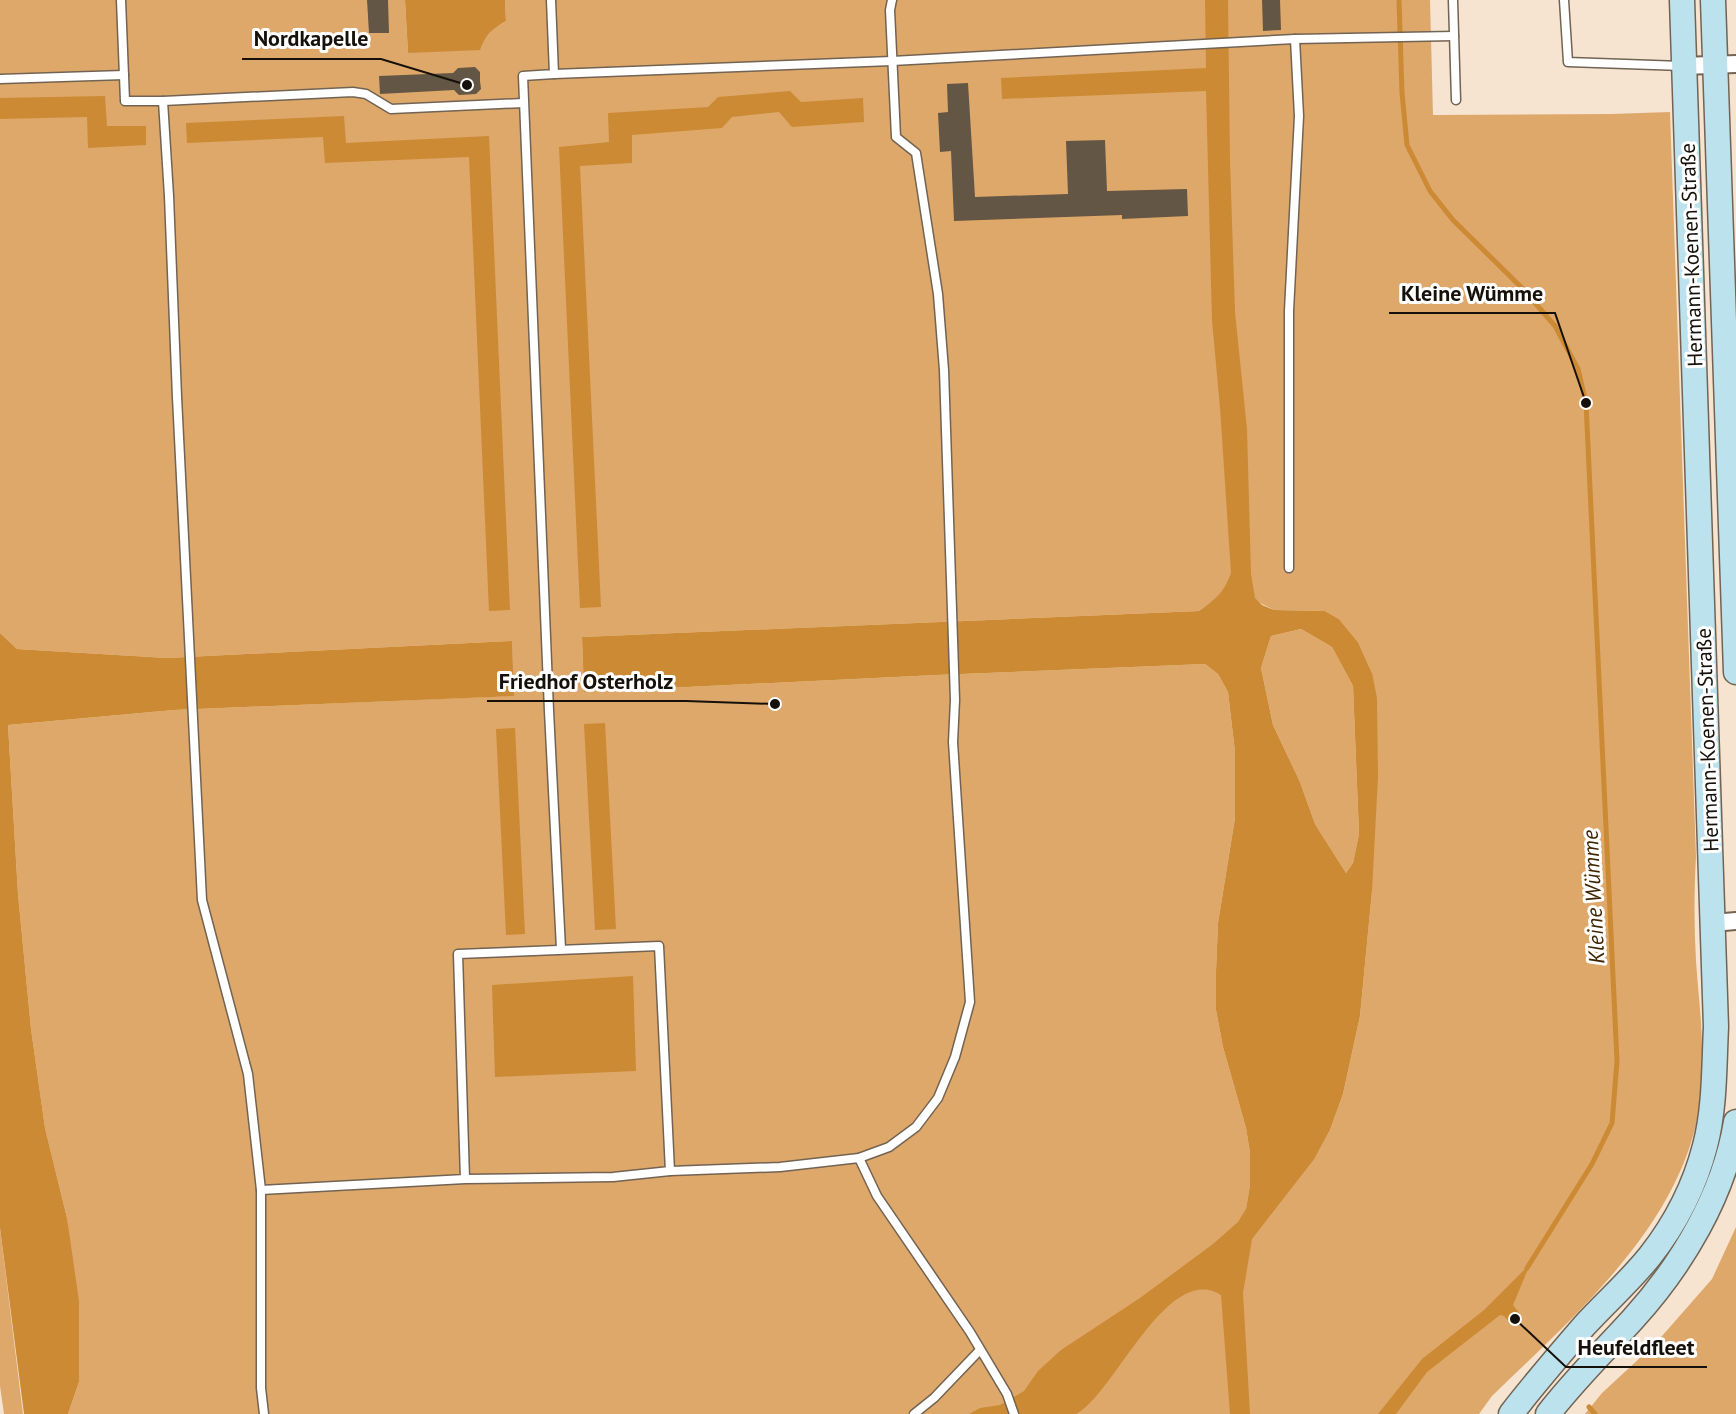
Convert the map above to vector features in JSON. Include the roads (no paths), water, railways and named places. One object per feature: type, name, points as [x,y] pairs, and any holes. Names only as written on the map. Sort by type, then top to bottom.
[{"type":"main road","name":"Hermann-Koenen-Straße","points":[[1511,1414],[1586,1324],[1649,1257],[1668,1231],[1695,1176],[1705,1147],[1711,1118],[1725,922],[1682,0]]},
{"type":"main road","name":"Hermann-Koenen-Straße","points":[[1713,0],[1726,65],[1736,672]]},
{"type":"main road","points":[[1548,1414],[1594,1360],[1635,1317],[1671,1271],[1693,1237],[1724,1168],[1736,1122]]},
{"type":"street","points":[[1684,66],[1726,65]]},
{"type":"lane","points":[[121,0],[125,101],[353,92],[366,94],[391,109],[523,103]]},
{"type":"lane","points":[[551,0],[554,74]]},
{"type":"lane","points":[[261,1190],[465,1179],[613,1177],[670,1171],[780,1167],[859,1158],[890,1147],[916,1127],[938,1098],[955,1058],[970,1002],[952,742],[954,683],[944,370],[938,294],[916,153],[897,137],[890,10],[892,0]]},
{"type":"lane","points":[[1453,0],[1456,100]]},
{"type":"lane","points":[[1564,0],[1568,62],[1684,66]]},
{"type":"lane","points":[[561,949],[522,76],[892,61],[1295,39],[1454,36]]},
{"type":"lane","points":[[1289,568],[1289,311],[1299,116],[1295,39]]},
{"type":"lane","points":[[0,79],[124,75]]},
{"type":"lane","points":[[163,101],[202,900],[248,1074],[261,1190],[261,1388],[264,1414]]},
{"type":"lane","points":[[465,1179],[458,954],[659,945],[670,1171]]},
{"type":"lane","points":[[859,1158],[877,1196],[1007,1394],[1014,1414]]},
{"type":"lane","points":[[914,1414],[934,1398],[980,1350]]},
{"type":"waterway","name":"Kleine Wümme","points":[[1399,0],[1402,93],[1407,145],[1430,191],[1453,220],[1523,289],[1555,326],[1578,369],[1586,403],[1617,1061],[1612,1123],[1592,1164],[1527,1268]]},
{"type":"waterway","points":[[1589,1407],[1595,1414]]},
{"type":"place","name":"Nordkapelle","points":[[467,85]]},
{"type":"place","name":"Kleine Wümme","points":[[1586,403]]},
{"type":"place","name":"Friedhof Osterholz","points":[[775,704]]},
{"type":"place","name":"Heufeldfleet","points":[[1515,1319]]}]
